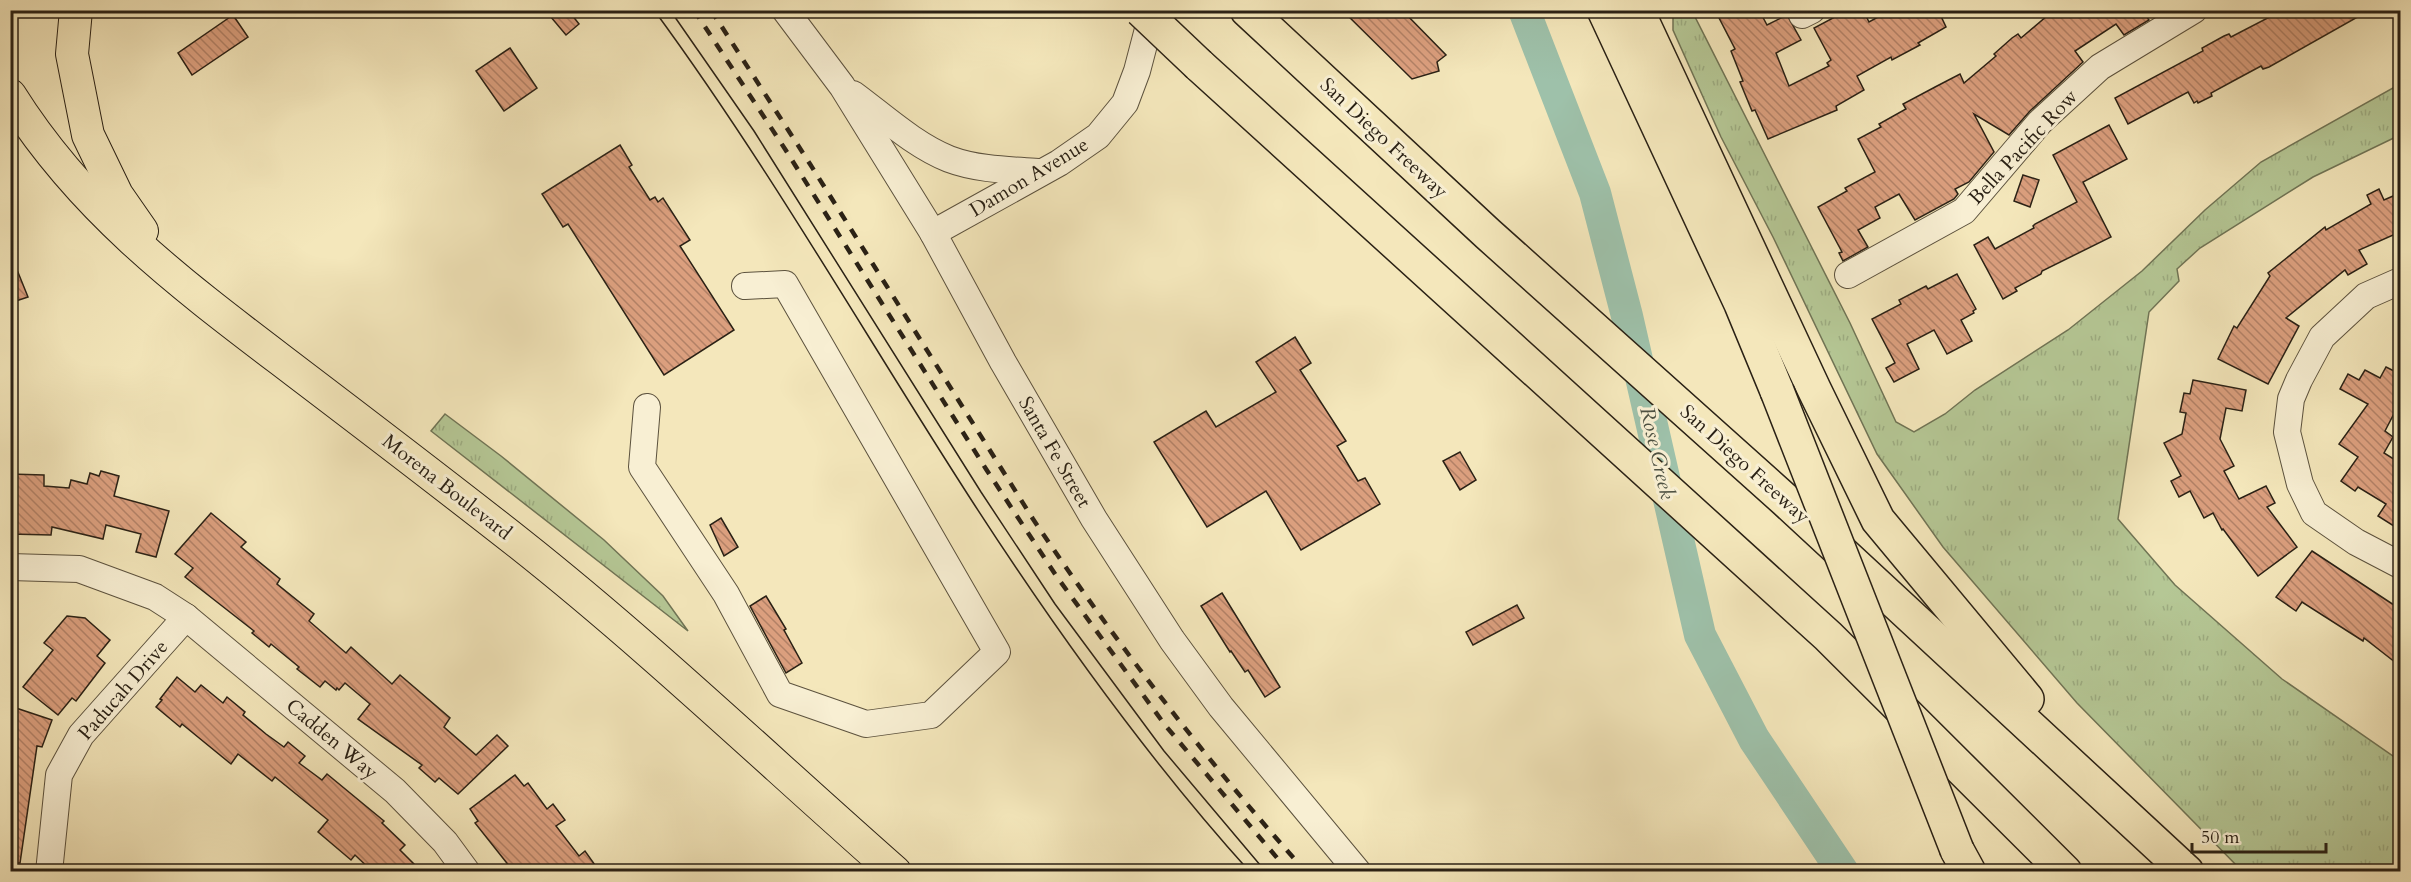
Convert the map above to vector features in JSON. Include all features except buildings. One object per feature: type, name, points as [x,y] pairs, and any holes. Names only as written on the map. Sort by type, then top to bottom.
[{"type":"highway","points":[[1141,10],[1828,636],[2065,872]]},
{"type":"highway","name":"San Diego Freeway","points":[[1246,10],[1488,234],[1785,500],[2164,848],[2187,872]]},
{"type":"highway","points":[[1604,10],[1741,304],[1963,861]]},
{"type":"highway","points":[[1637,10],[1814,389],[1878,520],[2027,699],[2164,848]]},
{"type":"main road","points":[[76,10],[72,54],[88,135],[117,195],[174,279]]},
{"type":"main road","name":"Morena Boulevard","points":[[10,95],[80,186],[142,251],[174,279],[585,595],[895,872]]},
{"type":"street","name":"Santa Fe Street","points":[[785,10],[842,86],[933,233],[1002,362],[1088,509],[1172,640],[1244,735],[1358,872]]},
{"type":"street","name":"Damon Avenue","points":[[933,233],[1041,172],[1098,136],[1125,103],[1137,71],[1153,10]]},
{"type":"street","name":"Bella Pacific Row","points":[[1848,275],[1964,211],[2040,122],[2100,67],[2194,10]]},
{"type":"street","points":[[842,86],[926,147],[951,160],[989,168],[1041,172]]},
{"type":"street","points":[[2400,281],[2366,296],[2322,337],[2291,399],[2287,432],[2300,484],[2314,513],[2356,542],[2400,565]]},
{"type":"street","points":[[647,407],[642,467],[726,594],[780,694],[866,724],[931,715],[997,652],[785,284],[745,286]]},
{"type":"street","name":"Cadden Way","points":[[10,567],[79,569],[155,597],[186,617],[395,790],[445,842],[467,872]]},
{"type":"street","name":"Paducah Drive","points":[[50,872],[59,775],[81,735],[186,617]]},
{"type":"green space","points":[[1673,11],[1691,11],[1695,17],[1850,323],[1896,422],[1914,432],[1945,414],[1975,390],[2068,330],[2142,271],[2205,210],[2261,162],[2400,84],[2400,135],[2313,177],[2200,248],[2177,269],[2179,281],[2149,312],[2118,519],[2175,585],[2282,679],[2400,761],[2400,871],[2242,871],[2077,703],[1943,547],[1877,454],[1773,237],[1721,137],[1673,30]]},
{"type":"green space","points":[[445,414],[501,456],[604,540],[663,596],[688,631],[431,431]]},
{"type":"waterway","name":"Rose Creek","points":[[1524,10],[1595,193],[1627,316],[1700,635],[1754,739],[1843,872]]},
{"type":"tram line","points":[[654,10],[738,130],[972,501],[1036,598],[1138,738],[1174,784],[1250,872]]},
{"type":"tram line","points":[[670,10],[754,131],[981,492],[1055,604],[1164,751],[1266,872]]},
{"type":"railway","points":[[694,10],[1057,577],[1165,725],[1289,872]]},
{"type":"railway","points":[[711,10],[1064,565],[1163,700],[1306,872]]}]
